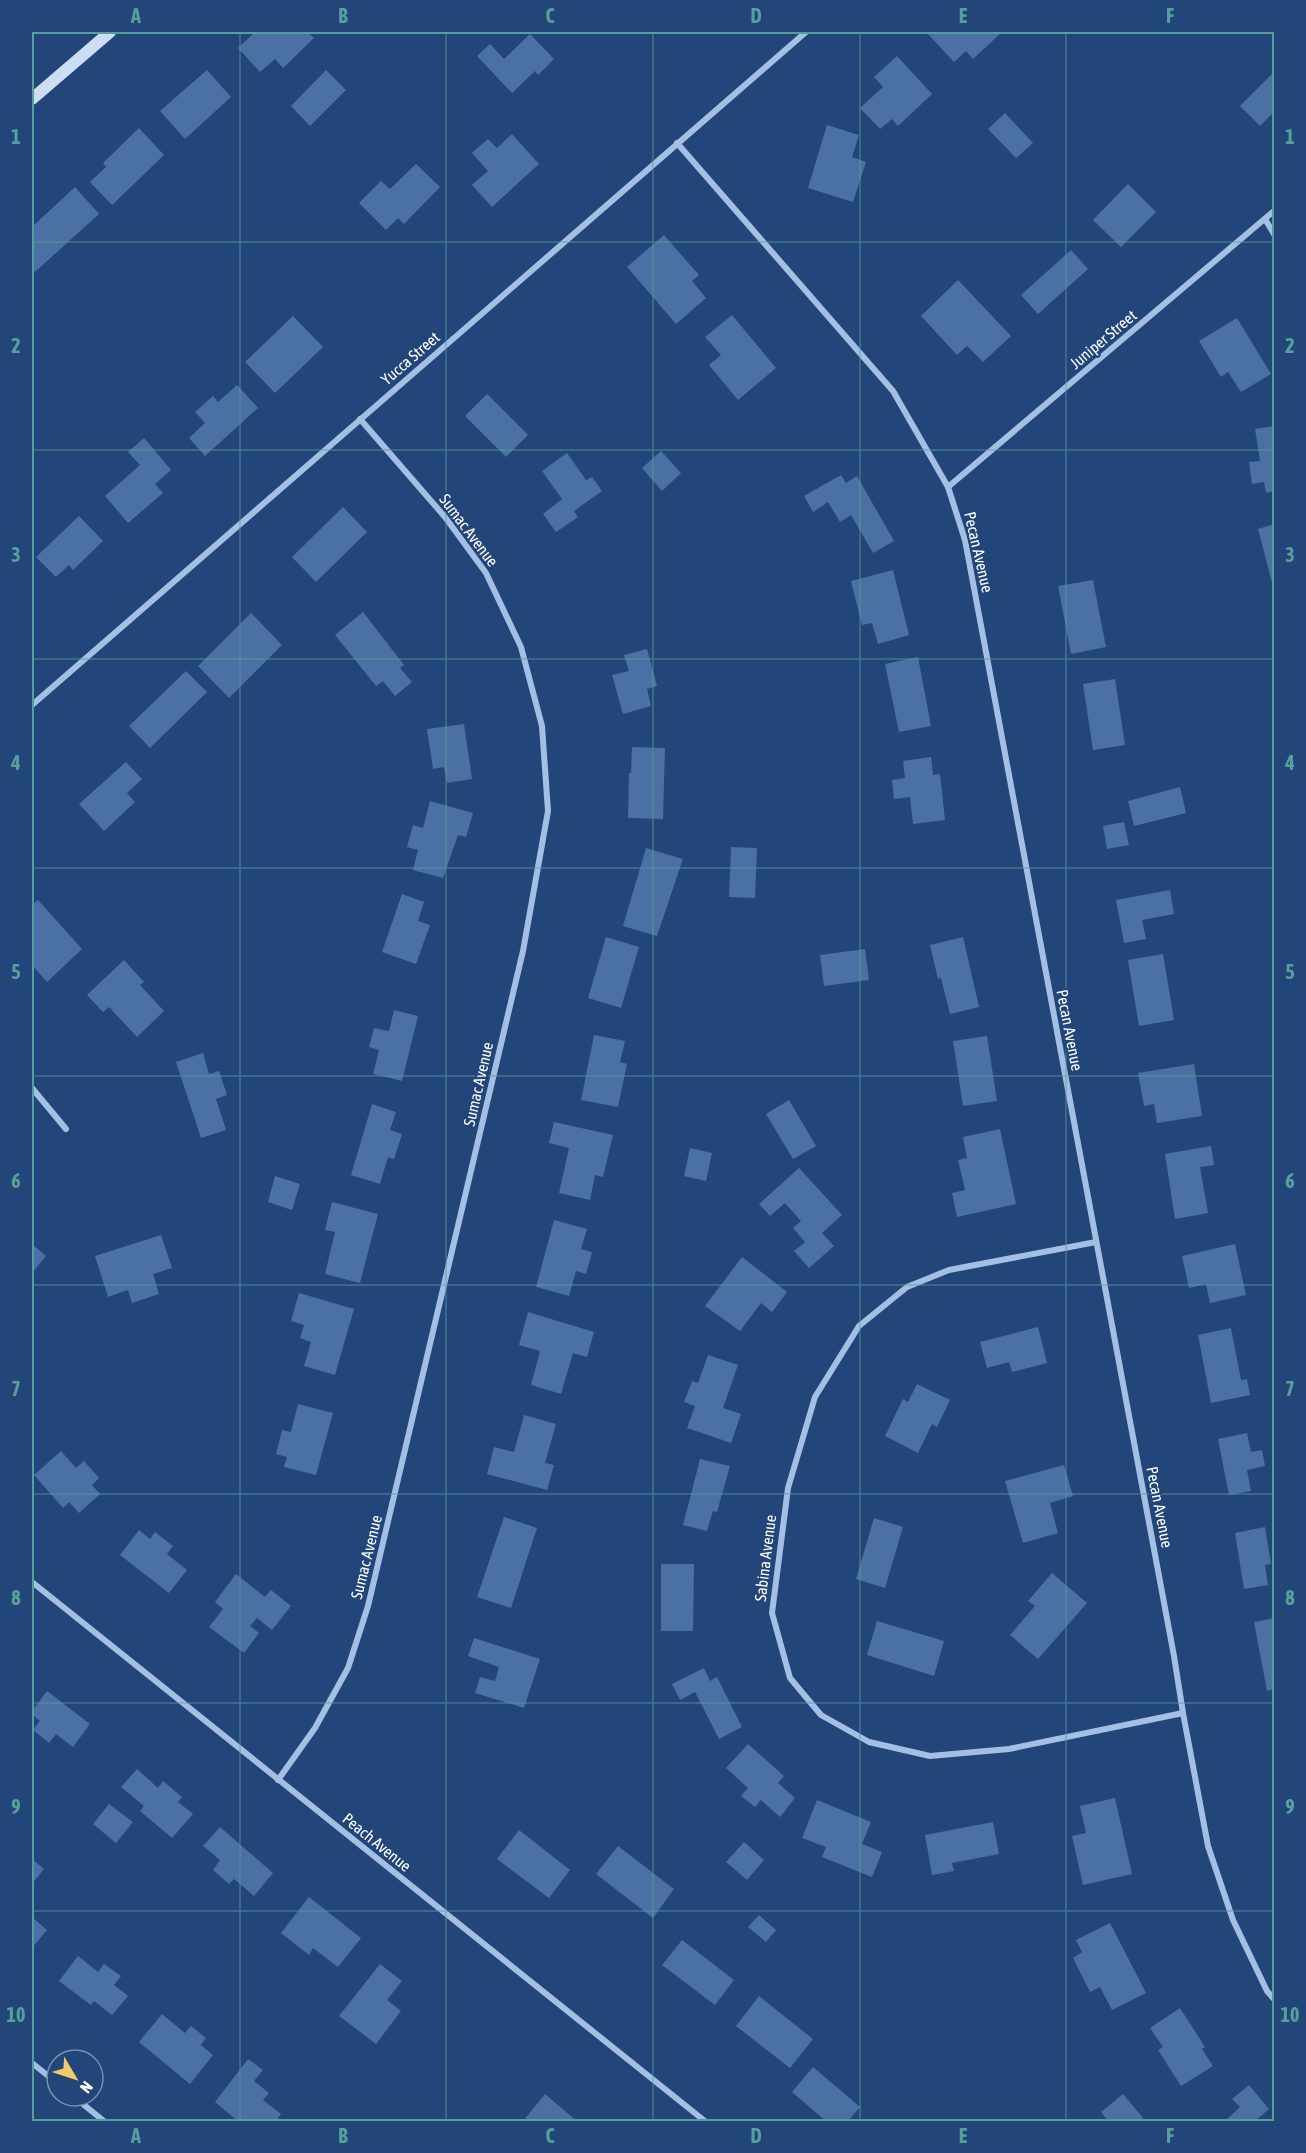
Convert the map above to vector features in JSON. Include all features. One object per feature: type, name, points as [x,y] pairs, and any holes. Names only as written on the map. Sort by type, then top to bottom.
[{"type":"main road","points":[[32,99],[110,32]]},
{"type":"street","name":"Yucca Street","points":[[32,705],[806,32]]},
{"type":"street","name":"Pecan Avenue","points":[[677,143],[893,391],[948,487],[965,540],[1208,1846],[1233,1920],[1268,1991],[1275,2000]]},
{"type":"street","name":"Juniper Street","points":[[948,487],[1275,211]]},
{"type":"street","points":[[1265,219],[1275,234]]},
{"type":"street","name":"Sumac Avenue","points":[[278,1779],[315,1728],[348,1668],[368,1606],[523,951],[548,811],[543,726],[521,647],[486,573],[445,517],[360,419]]},
{"type":"street","points":[[32,1088],[66,1129]]},
{"type":"street","name":"Sabina Avenue","points":[[1096,1242],[949,1270],[907,1287],[859,1326],[815,1397],[788,1488],[772,1613],[790,1678],[821,1715],[869,1743],[930,1756],[1009,1749],[1183,1713]]},
{"type":"street","name":"Peach Avenue","points":[[32,1582],[706,2121]]},
{"type":"street","points":[[32,2063],[45,2073]]},
{"type":"street","points":[[88,2108],[105,2121]]},
{"type":"building","points":[[255,32],[308,32],[314,38],[283,68],[275,59],[260,72],[238,48]]},
{"type":"building","points":[[926,32],[1001,33],[973,59],[966,51],[954,62]]},
{"type":"building","points":[[530,34],[554,59],[538,75],[535,71],[512,93],[477,56],[490,44],[504,59]]},
{"type":"building","points":[[897,56],[932,94],[898,126],[892,119],[880,129],[860,108],[883,87],[874,77]]},
{"type":"building","points":[[207,70],[231,97],[185,139],[160,111]]},
{"type":"building","points":[[326,70],[346,90],[310,126],[291,106]]},
{"type":"building","points":[[1274,72],[1274,112],[1260,126],[1240,106]]},
{"type":"building","points":[[1005,113],[1033,143],[1016,158],[988,129]]},
{"type":"building","points":[[827,125],[859,135],[852,157],[866,162],[853,202],[808,188]]},
{"type":"building","points":[[139,128],[164,155],[112,205],[90,182],[106,167],[103,163]]},
{"type":"building","points":[[512,134],[539,164],[492,207],[472,185],[488,171],[472,153],[488,139],[497,148]]},
{"type":"building","points":[[416,164],[440,187],[404,224],[398,218],[386,230],[359,203],[381,181],[390,189]]},
{"type":"building","points":[[1128,184],[1156,212],[1121,247],[1093,220]]},
{"type":"building","points":[[75,187],[99,214],[35,272],[32,268],[32,227]]},
{"type":"building","points":[[664,235],[699,275],[692,281],[706,298],[676,324],[627,267]]},
{"type":"building","points":[[1071,250],[1088,269],[1038,314],[1021,295]]},
{"type":"building","points":[[958,280],[1011,336],[983,362],[967,346],[957,355],[921,316]]},
{"type":"building","points":[[732,315],[776,368],[738,400],[709,365],[721,355],[705,337]]},
{"type":"building","points":[[293,316],[323,347],[275,393],[245,362]]},
{"type":"building","points":[[1237,318],[1271,374],[1241,392],[1228,372],[1221,377],[1199,341]]},
{"type":"building","points":[[237,385],[258,408],[205,456],[189,438],[205,423],[195,412],[213,396],[218,402]]},
{"type":"building","points":[[487,394],[528,435],[506,457],[465,416]]},
{"type":"building","points":[[1274,426],[1274,491],[1266,493],[1264,482],[1252,484],[1249,462],[1260,461],[1255,429]]},
{"type":"building","points":[[144,438],[171,470],[155,484],[163,493],[128,523],[105,496],[140,465],[128,452]]},
{"type":"building","points":[[661,451],[681,473],[662,491],[642,468]]},
{"type":"building","points":[[567,453],[586,480],[592,477],[602,491],[574,511],[578,517],[556,532],[543,514],[562,499],[542,471]]},
{"type":"building","points":[[841,475],[846,483],[857,476],[894,541],[873,553],[851,515],[840,522],[828,502],[813,512],[804,496]]},
{"type":"building","points":[[343,507],[367,532],[316,582],[292,557]]},
{"type":"building","points":[[79,516],[103,541],[73,570],[69,565],[56,577],[36,557]]},
{"type":"building","points":[[1274,524],[1274,590],[1258,529]]},
{"type":"building","points":[[893,570],[909,635],[878,644],[872,623],[862,625],[851,581]]},
{"type":"building","points":[[1093,580],[1106,647],[1071,654],[1058,586]]},
{"type":"building","points":[[363,612],[404,665],[400,668],[412,682],[395,696],[383,681],[376,686],[335,635]]},
{"type":"building","points":[[251,613],[282,645],[229,698],[198,666]]},
{"type":"building","points":[[647,649],[657,686],[647,689],[651,706],[623,714],[612,675],[629,671],[624,655]]},
{"type":"building","points":[[918,657],[931,726],[899,732],[885,664]]},
{"type":"building","points":[[186,671],[207,692],[150,748],[129,726]]},
{"type":"building","points":[[1115,679],[1125,745],[1093,750],[1083,684]]},
{"type":"building","points":[[464,724],[472,779],[447,783],[444,767],[433,769],[427,729]]},
{"type":"building","points":[[632,747],[665,748],[663,819],[628,818]]},
{"type":"building","points":[[931,757],[933,775],[940,774],[945,820],[913,824],[910,797],[894,799],[892,780],[905,778],[903,761]]},
{"type":"building","points":[[126,762],[142,779],[127,793],[135,802],[104,831],[79,804]]},
{"type":"building","points":[[1180,787],[1186,813],[1134,826],[1128,801]]},
{"type":"building","points":[[430,801],[473,813],[466,837],[458,835],[443,878],[413,870],[418,850],[407,847],[413,825],[423,828]]},
{"type":"building","points":[[1124,822],[1129,845],[1107,849],[1103,826]]},
{"type":"building","points":[[731,847],[757,848],[755,898],[729,897]]},
{"type":"building","points":[[646,848],[683,859],[657,936],[623,926]]},
{"type":"building","points":[[1170,890],[1174,914],[1142,920],[1146,939],[1124,943],[1116,900]]},
{"type":"building","points":[[402,894],[424,902],[418,921],[430,925],[416,964],[382,952]]},
{"type":"building","points":[[38,900],[82,949],[47,982],[32,965],[32,905]]},
{"type":"building","points":[[606,937],[639,947],[621,1008],[588,998]]},
{"type":"building","points":[[963,937],[979,1007],[950,1014],[930,945]]},
{"type":"building","points":[[865,949],[869,980],[824,986],[820,955]]},
{"type":"building","points":[[1163,954],[1174,1020],[1139,1026],[1128,960]]},
{"type":"building","points":[[124,960],[144,982],[140,985],[164,1011],[137,1037],[109,1007],[103,1012],[87,995]]},
{"type":"building","points":[[394,1010],[418,1016],[402,1081],[373,1074],[379,1050],[369,1047],[374,1028],[389,1031]]},
{"type":"building","points":[[594,1035],[625,1041],[620,1062],[627,1064],[618,1107],[581,1100]]},
{"type":"building","points":[[987,1036],[997,1101],[963,1106],[953,1041]]},
{"type":"building","points":[[203,1053],[209,1074],[219,1071],[227,1095],[216,1099],[226,1130],[201,1138],[176,1062]]},
{"type":"building","points":[[1194,1064],[1202,1116],[1157,1123],[1154,1104],[1144,1106],[1138,1073]]},
{"type":"building","points":[[789,1100],[816,1146],[793,1159],[766,1114]]},
{"type":"building","points":[[372,1104],[396,1112],[390,1130],[402,1134],[394,1159],[388,1157],[380,1184],[351,1175]]},
{"type":"building","points":[[554,1122],[613,1135],[603,1177],[595,1175],[590,1200],[559,1193],[569,1148],[549,1143]]},
{"type":"building","points":[[1000,1129],[1016,1204],[957,1217],[952,1193],[965,1190],[958,1160],[967,1158],[963,1137]]},
{"type":"building","points":[[1211,1146],[1214,1165],[1200,1167],[1208,1213],[1175,1219],[1165,1154]]},
{"type":"building","points":[[690,1148],[712,1153],[706,1181],[684,1176]]},
{"type":"building","points":[[799,1168],[842,1215],[822,1233],[834,1246],[809,1268],[794,1251],[805,1242],[793,1228],[801,1221],[785,1203],[770,1216],[759,1204]]},
{"type":"building","points":[[275,1176],[300,1184],[292,1210],[268,1202]]},
{"type":"building","points":[[332,1202],[378,1214],[360,1283],[325,1274],[335,1232],[325,1230]]},
{"type":"building","points":[[554,1220],[587,1229],[581,1249],[592,1252],[586,1274],[576,1271],[569,1296],[536,1287]]},
{"type":"building","points":[[161,1235],[172,1268],[153,1274],[159,1294],[132,1303],[128,1290],[108,1297],[95,1256]]},
{"type":"building","points":[[32,1244],[46,1256],[32,1273]]},
{"type":"building","points":[[1235,1244],[1246,1295],[1210,1303],[1206,1284],[1189,1288],[1182,1256]]},
{"type":"building","points":[[742,1257],[787,1292],[772,1312],[761,1303],[740,1331],[705,1306]]},
{"type":"building","points":[[299,1293],[354,1309],[335,1375],[304,1366],[311,1342],[300,1338],[304,1325],[291,1321]]},
{"type":"building","points":[[528,1312],[594,1332],[587,1357],[573,1353],[561,1394],[531,1385],[540,1351],[519,1345]]},
{"type":"building","points":[[1038,1327],[1047,1363],[1012,1372],[1009,1362],[987,1368],[980,1342]]},
{"type":"building","points":[[1231,1328],[1241,1380],[1247,1379],[1250,1395],[1211,1403],[1198,1335]]},
{"type":"building","points":[[708,1355],[738,1365],[723,1408],[741,1414],[731,1443],[687,1428],[695,1406],[684,1402],[692,1381],[698,1383]]},
{"type":"building","points":[[917,1384],[950,1400],[937,1427],[932,1424],[918,1453],[885,1436],[903,1399],[908,1402]]},
{"type":"building","points":[[298,1404],[333,1413],[316,1475],[284,1467],[287,1457],[276,1454],[282,1430],[291,1432]]},
{"type":"building","points":[[524,1415],[556,1424],[545,1463],[554,1465],[547,1490],[487,1474],[494,1447],[514,1452]]},
{"type":"building","points":[[1247,1433],[1251,1452],[1262,1450],[1265,1466],[1247,1470],[1251,1491],[1229,1495],[1218,1439]]},
{"type":"building","points":[[61,1451],[76,1468],[84,1461],[99,1478],[92,1485],[100,1494],[79,1513],[69,1502],[63,1508],[34,1475]]},
{"type":"building","points":[[700,1459],[730,1466],[717,1512],[713,1511],[707,1531],[683,1525]]},
{"type":"building","points":[[1064,1465],[1073,1496],[1050,1503],[1058,1533],[1023,1543],[1005,1481]]},
{"type":"building","points":[[504,1517],[537,1528],[511,1608],[477,1597]]},
{"type":"building","points":[[874,1518],[903,1527],[885,1588],[856,1579]]},
{"type":"building","points":[[1265,1527],[1271,1564],[1265,1565],[1268,1585],[1244,1589],[1235,1533]]},
{"type":"building","points":[[139,1530],[150,1539],[155,1532],[173,1546],[167,1554],[187,1570],[169,1593],[120,1555]]},
{"type":"building","points":[[661,1564],[694,1564],[693,1631],[661,1631]]},
{"type":"building","points":[[1052,1573],[1087,1603],[1038,1659],[1010,1635],[1035,1606],[1028,1601]]},
{"type":"building","points":[[236,1574],[265,1597],[271,1590],[291,1606],[272,1630],[257,1618],[250,1626],[259,1633],[244,1653],[209,1627],[223,1609],[215,1602]]},
{"type":"building","points":[[1274,1618],[1274,1689],[1267,1691],[1254,1622]]},
{"type":"building","points":[[877,1621],[944,1641],[934,1676],[867,1655]]},
{"type":"building","points":[[474,1638],[540,1659],[524,1708],[475,1693],[480,1677],[495,1681],[499,1667],[468,1656]]},
{"type":"building","points":[[704,1668],[710,1681],[717,1677],[742,1727],[719,1739],[695,1692],[680,1700],[672,1684]]},
{"type":"building","points":[[47,1691],[90,1724],[73,1747],[56,1734],[49,1743],[33,1730],[40,1721],[32,1714],[32,1711]]},
{"type":"building","points":[[748,1744],[784,1776],[778,1783],[795,1798],[780,1817],[761,1800],[755,1807],[741,1796],[748,1788],[726,1768]]},
{"type":"building","points":[[137,1769],[158,1788],[163,1781],[182,1797],[178,1802],[193,1814],[172,1838],[140,1811],[144,1806],[121,1787]]},
{"type":"building","points":[[1115,1798],[1132,1874],[1083,1885],[1072,1836],[1086,1833],[1080,1806]]},
{"type":"building","points":[[817,1800],[871,1822],[862,1844],[882,1852],[872,1877],[822,1857],[826,1847],[802,1838]]},
{"type":"building","points":[[109,1804],[133,1822],[116,1843],[93,1824]]},
{"type":"building","points":[[993,1822],[999,1854],[952,1863],[954,1871],[932,1875],[925,1835]]},
{"type":"building","points":[[220,1827],[273,1873],[254,1896],[234,1879],[229,1884],[213,1870],[220,1860],[203,1846]]},
{"type":"building","points":[[519,1830],[570,1870],[549,1898],[497,1859]]},
{"type":"building","points":[[744,1842],[764,1860],[747,1880],[726,1862]]},
{"type":"building","points":[[618,1846],[674,1889],[653,1918],[596,1874]]},
{"type":"building","points":[[32,1859],[44,1869],[32,1884]]},
{"type":"building","points":[[309,1897],[361,1938],[338,1967],[313,1948],[309,1955],[281,1933]]},
{"type":"building","points":[[759,1915],[776,1930],[766,1942],[748,1927]]},
{"type":"building","points":[[32,1917],[47,1930],[32,1948]]},
{"type":"building","points":[[1110,1923],[1146,1993],[1112,2010],[1100,1987],[1090,1992],[1073,1958],[1082,1952],[1076,1940]]},
{"type":"building","points":[[682,1940],[734,1980],[715,2005],[662,1965]]},
{"type":"building","points":[[78,1956],[98,1972],[104,1964],[121,1976],[114,1985],[128,1996],[112,2015],[94,2001],[91,2005],[59,1981]]},
{"type":"building","points":[[380,1964],[402,1981],[387,2000],[401,2011],[376,2044],[339,2016]]},
{"type":"building","points":[[759,1996],[813,2039],[790,2068],[736,2026]]},
{"type":"building","points":[[1180,2008],[1205,2047],[1202,2049],[1213,2066],[1181,2086],[1158,2050],[1163,2047],[1150,2028]]},
{"type":"building","points":[[162,2014],[185,2033],[191,2026],[206,2038],[201,2045],[213,2055],[190,2084],[139,2042]]},
{"type":"building","points":[[248,2059],[263,2070],[254,2081],[269,2093],[263,2100],[281,2114],[275,2122],[239,2122],[215,2102]]},
{"type":"building","points":[[813,2067],[860,2107],[847,2122],[827,2122],[792,2092]]},
{"type":"building","points":[[1249,2085],[1269,2109],[1254,2122],[1224,2122],[1240,2107],[1232,2099]]},
{"type":"building","points":[[545,2094],[578,2122],[526,2122],[524,2120]]},
{"type":"building","points":[[1123,2094],[1143,2118],[1138,2122],[1109,2122],[1101,2112]]}]
